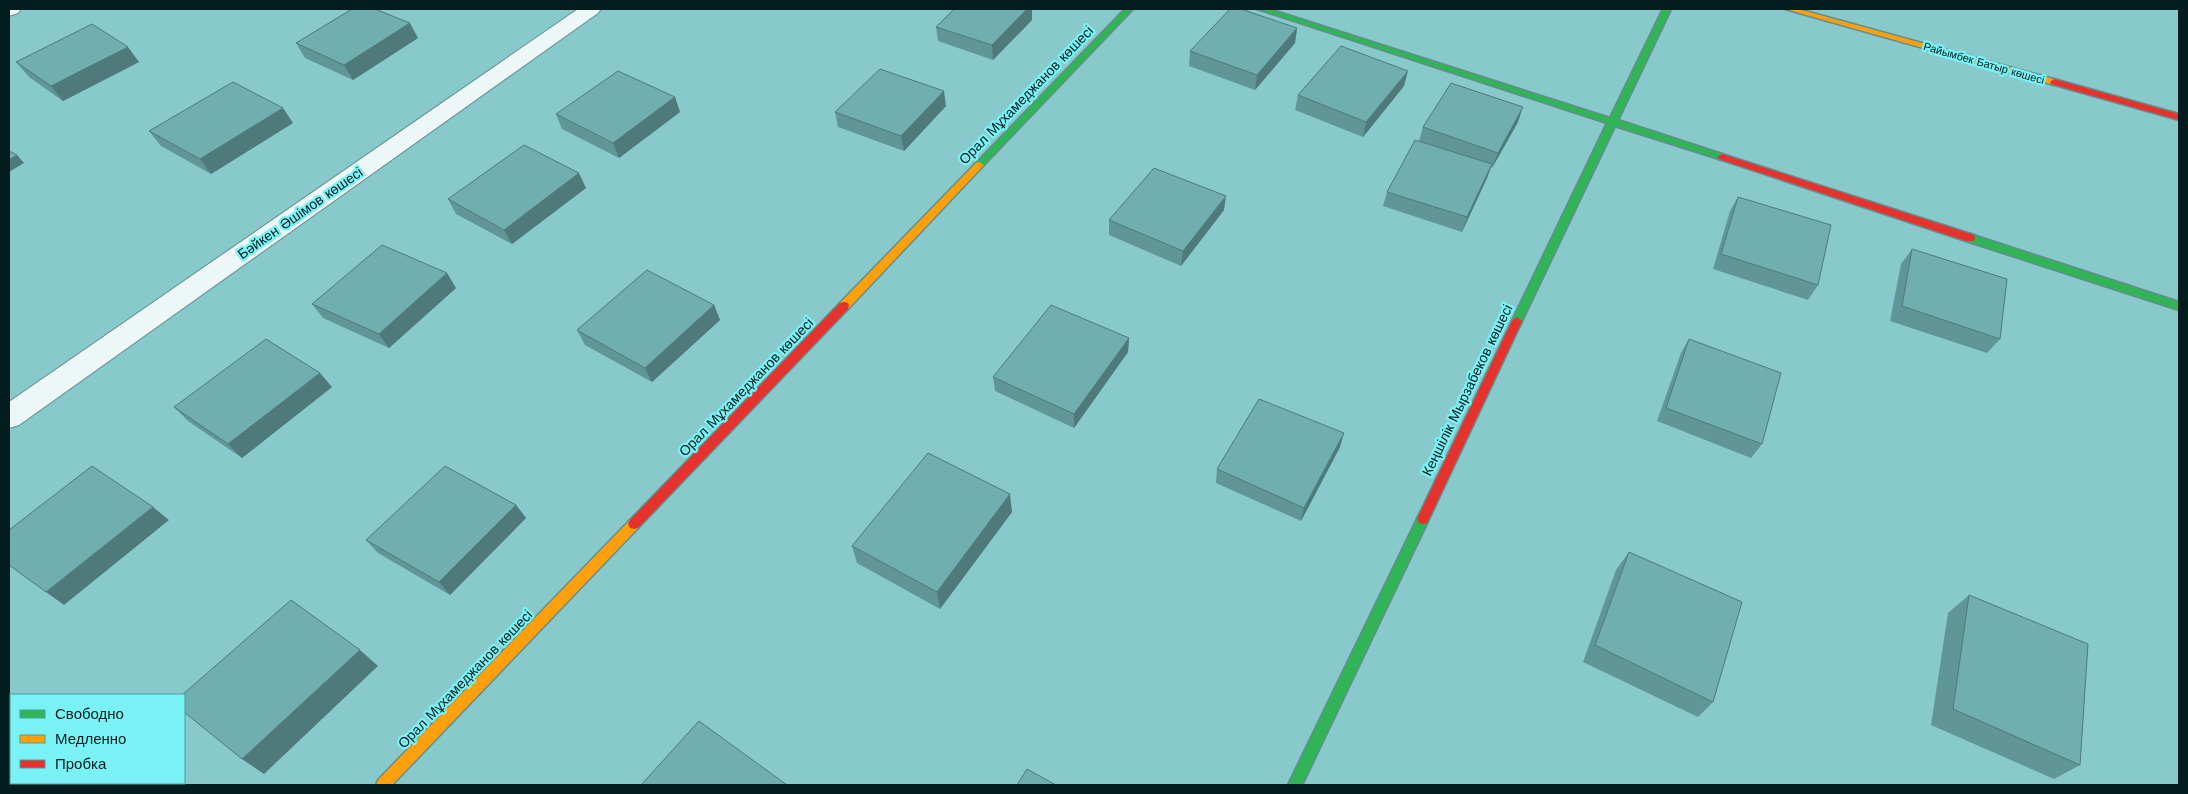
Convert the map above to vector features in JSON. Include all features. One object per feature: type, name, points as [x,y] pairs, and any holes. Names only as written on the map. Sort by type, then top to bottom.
[{"type":"street","name":"Бәйкен Әшімов көшесі","points":[[9,417],[591,9]]},
{"type":"street","name":"Орал Мұхамеджанов көшесі","points":[[383,785],[1129,9]]},
{"type":"street","points":[[1261,9],[1613,121],[2179,306]]},
{"type":"street","name":"Кеңшілік Мырзабеков көшесі","points":[[1295,785],[1667,9]]},
{"type":"street","name":"Райымбек Батыр көшесі","points":[[1789,9],[2179,117]]},
{"type":"building","points":[[352,9],[375,9],[410,23],[344,65],[296,43]]},
{"type":"building","points":[[954,9],[1027,9],[992,45],[936,27]]},
{"type":"building","points":[[1230,9],[1241,9],[1297,28],[1257,75],[1190,51]]},
{"type":"building","points":[[92,24],[128,47],[51,86],[16,62]]},
{"type":"building","points":[[1341,46],[1408,71],[1366,122],[1298,95]]},
{"type":"building","points":[[880,69],[944,91],[901,136],[835,112]]},
{"type":"building","points":[[618,71],[675,97],[613,143],[556,114]]},
{"type":"building","points":[[233,82],[283,108],[200,159],[149,131]]},
{"type":"building","points":[[1451,83],[1523,107],[1498,153],[1423,127]]},
{"type":"building","points":[[1415,140],[1492,164],[1467,217],[1387,192]]},
{"type":"building","points":[[524,145],[579,173],[504,230],[448,199]]},
{"type":"building","points":[[9,151],[17,155],[9,160]]},
{"type":"building","points":[[1154,168],[1226,196],[1183,251],[1109,220]]},
{"type":"building","points":[[1738,197],[1831,225],[1818,285],[1721,254]]},
{"type":"building","points":[[382,245],[447,273],[379,334],[312,304]]},
{"type":"building","points":[[1912,249],[2007,279],[2000,339],[1902,306]]},
{"type":"building","points":[[647,270],[714,305],[645,368],[577,330]]},
{"type":"building","points":[[1051,305],[1129,338],[1074,414],[993,377]]},
{"type":"building","points":[[266,339],[320,373],[228,444],[174,407]]},
{"type":"building","points":[[1689,339],[1781,373],[1762,444],[1666,408]]},
{"type":"building","points":[[1259,399],[1344,433],[1304,508],[1217,469]]},
{"type":"building","points":[[928,453],[1010,494],[937,592],[852,546]]},
{"type":"building","points":[[92,466],[153,507],[46,592],[9,565],[9,530]]},
{"type":"building","points":[[445,466],[516,505],[439,582],[366,540]]},
{"type":"building","points":[[1629,552],[1742,602],[1713,702],[1595,645]]},
{"type":"building","points":[[1969,595],[2088,644],[2080,765],[1953,709]]},
{"type":"building","points":[[291,600],[360,650],[242,759],[185,713],[185,694],[183,694]]},
{"type":"building","points":[[699,721],[787,785],[641,785]]},
{"type":"building","points":[[1027,769],[1056,785],[1017,785]]},
{"type":"traffic: fast","points":[[979,165],[1129,9]]},
{"type":"traffic: fast","points":[[1261,9],[1722,157]]},
{"type":"traffic: fast","points":[[1517,321],[1667,9]]},
{"type":"traffic: fast","points":[[1970,238],[2179,306]]},
{"type":"traffic: fast","points":[[1295,785],[1423,519]]},
{"type":"traffic: slow","points":[[1789,9],[2054,82]]},
{"type":"traffic: slow","points":[[844,306],[979,165]]},
{"type":"traffic: slow","points":[[383,785],[634,524]]},
{"type":"traffic: jam","points":[[2054,82],[2179,117]]},
{"type":"traffic: jam","points":[[1722,157],[1970,238]]},
{"type":"traffic: jam","points":[[634,524],[844,306]]},
{"type":"traffic: jam","points":[[1423,519],[1517,321]]}]
